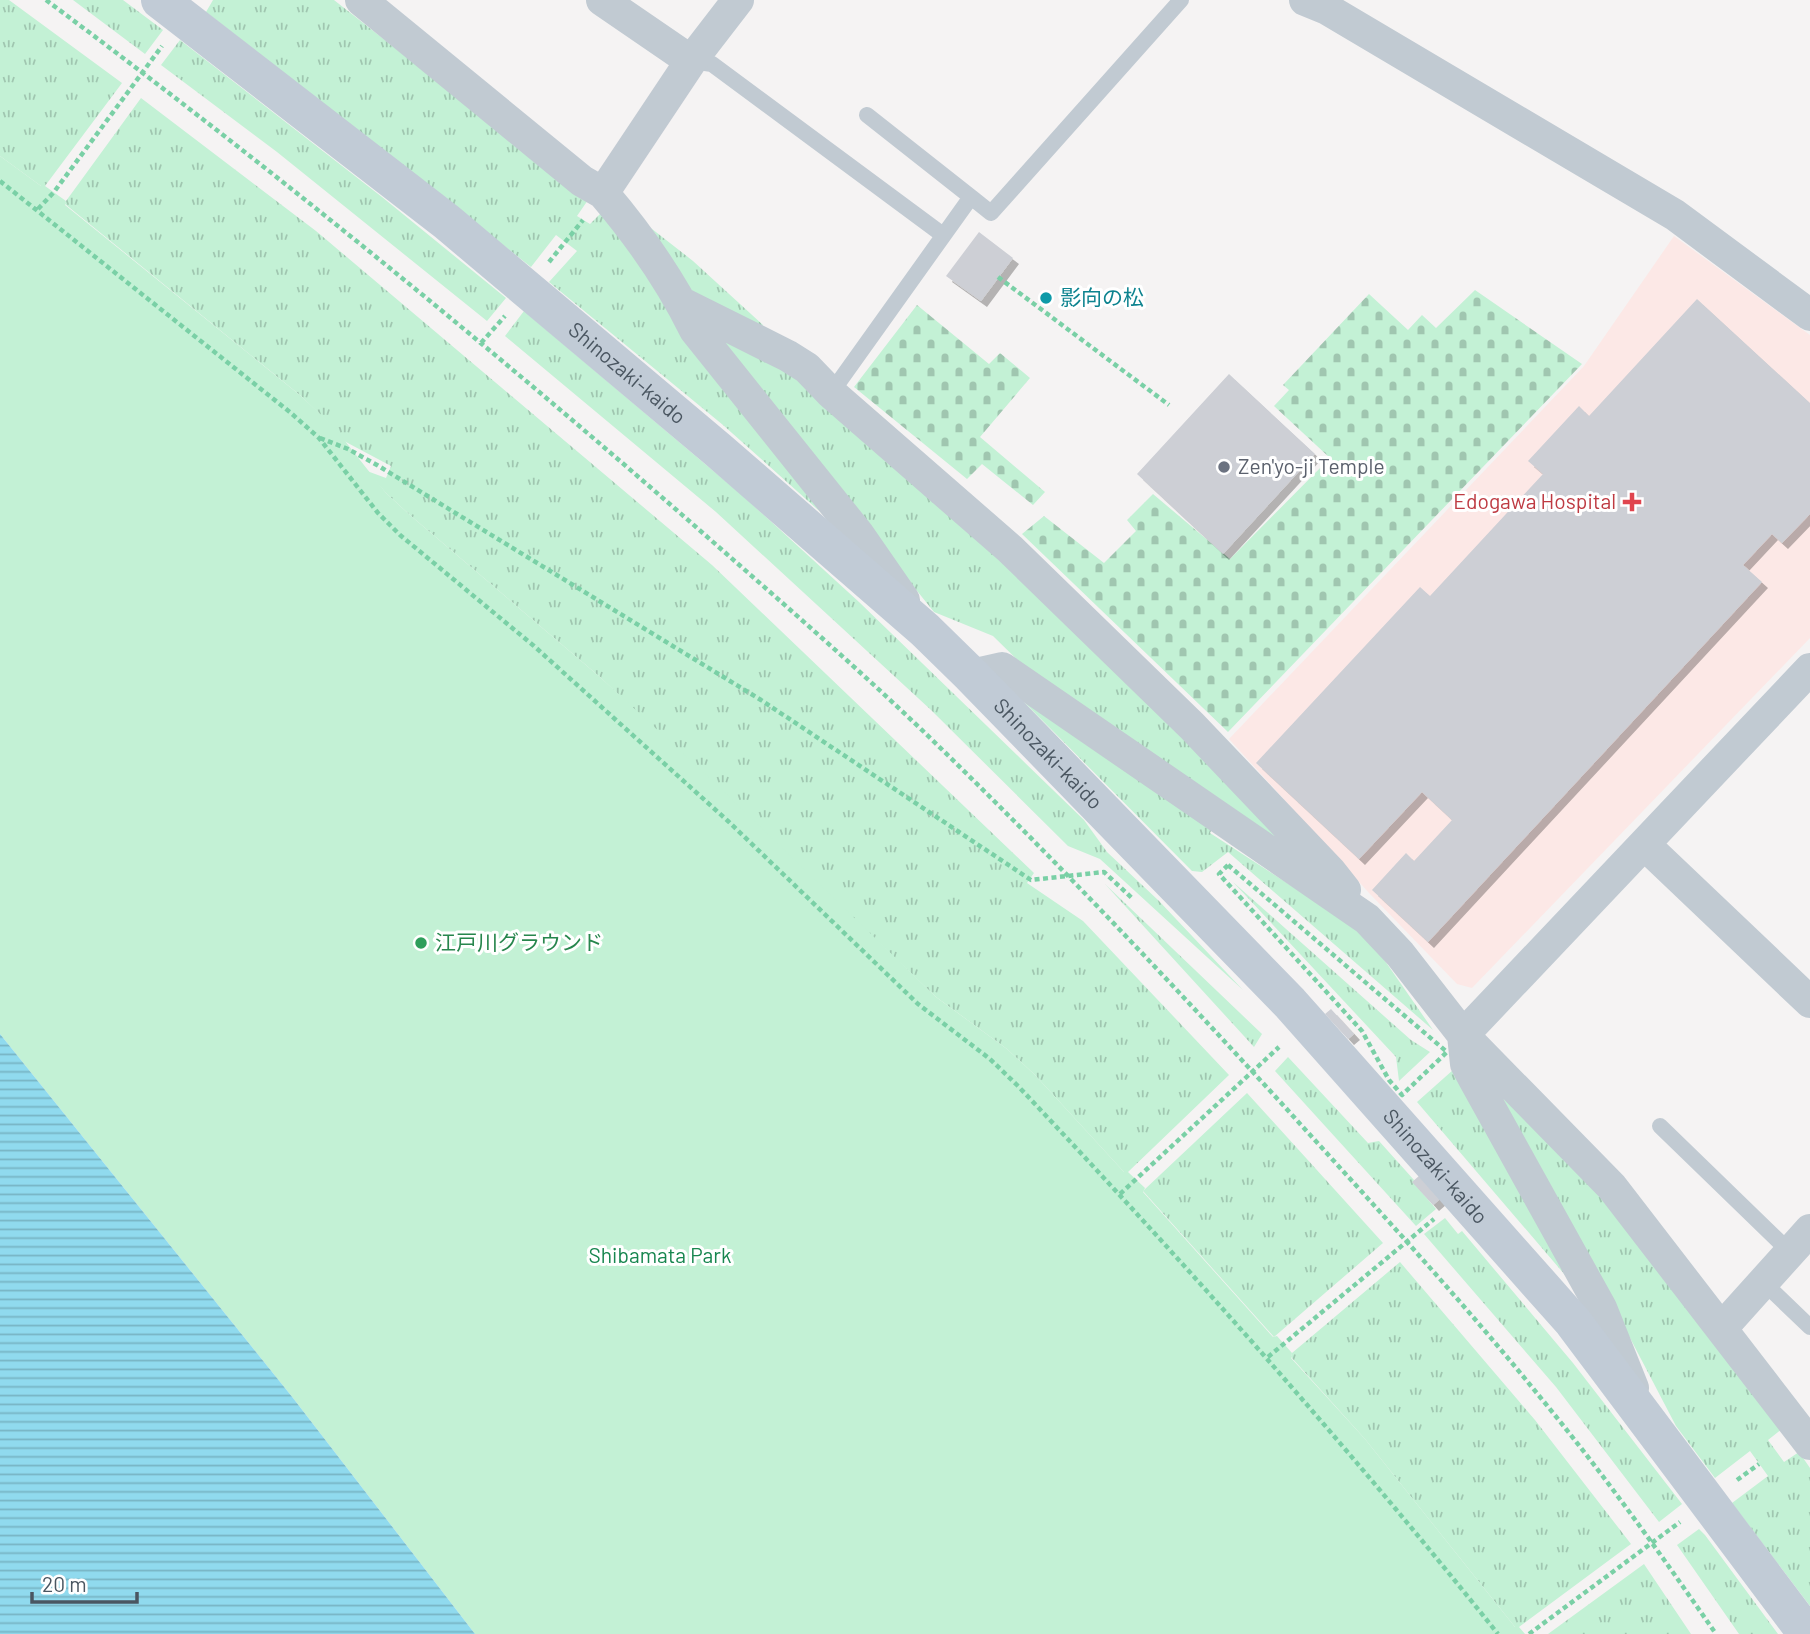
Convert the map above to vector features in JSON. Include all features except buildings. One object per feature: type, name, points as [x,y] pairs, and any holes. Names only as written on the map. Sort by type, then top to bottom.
[{"type":"main road","name":"Shinozaki-kaido","points":[[160,0],[447,222],[718,450],[925,630],[971,675],[1290,1003],[1573,1322],[1807,1634]]},
{"type":"street","points":[[361,0],[582,181],[603,193],[622,215],[682,303],[695,330],[859,535],[925,630]]},
{"type":"street","points":[[602,0],[691,61]]},
{"type":"street","points":[[603,193],[691,61],[737,0]]},
{"type":"street","points":[[1322,3],[1675,215],[1810,314]]},
{"type":"street","points":[[682,303],[807,368],[831,393],[1010,549],[1192,726],[1330,871],[1367,919],[1400,954],[1455,1044],[1601,1308],[1642,1412]]},
{"type":"street","points":[[971,675],[1002,668],[1367,919]]},
{"type":"street","points":[[1455,1044],[1810,669]]},
{"type":"street","points":[[1645,845],[1810,1002]]},
{"type":"street","points":[[1455,1044],[1612,1187],[1719,1326],[1807,1434]]},
{"type":"street","points":[[1719,1326],[1730,1319],[1800,1241]]},
{"type":"lane","points":[[867,116],[991,213],[1181,0]]},
{"type":"lane","points":[[691,61],[712,64],[943,235]]},
{"type":"lane","points":[[831,393],[971,197]]},
{"type":"lane","points":[[1660,1126],[1800,1241]]},
{"type":"lane","points":[[1763,1283],[1810,1327]]},
{"type":"path","points":[[46,0],[143,72],[481,343],[638,476],[921,729],[1069,877],[1253,1072],[1406,1241],[1540,1397],[1653,1543],[1716,1634]]},
{"type":"path","points":[[38,209],[153,58]]},
{"type":"path","points":[[0,181],[291,413],[319,438],[378,513],[400,535],[534,646],[729,821],[918,1004],[990,1059],[1120,1194],[1268,1357],[1499,1634]]},
{"type":"path","points":[[547,265],[569,239]]},
{"type":"path","points":[[998,277],[1169,405]]},
{"type":"path","points":[[481,343],[495,327]]},
{"type":"path","points":[[319,438],[348,449],[377,465],[761,701],[1031,880],[1104,872]]},
{"type":"path","points":[[1227,865],[1455,1044],[1402,1095],[1389,1080],[1362,1031],[1219,874],[1227,865]]},
{"type":"path","points":[[1120,1194],[1284,1041]]},
{"type":"path","points":[[1268,1357],[1426,1226]]},
{"type":"path","points":[[1737,1480],[1759,1464]]},
{"type":"path","points":[[1529,1634],[1667,1533]]},
{"type":"shaded area","name":"Edogawa Hospital","points":[[1674,236],[1810,335],[1810,638],[1472,988],[1457,984],[1370,894],[1229,739],[1584,366]]},
{"type":"green space","points":[[0,0],[9,0],[122,83],[45,186],[41,186],[0,156]]},
{"type":"green space","points":[[73,0],[123,0],[163,30],[145,54]]},
{"type":"green space","points":[[213,0],[334,0],[588,200],[577,216],[590,224],[604,210],[835,525],[723,425],[549,282],[577,251],[556,235],[531,267],[206,12]]},
{"type":"green space","points":[[180,40],[382,197],[506,298],[487,321],[277,152],[161,65]]},
{"type":"green space","points":[[141,98],[316,231],[712,565],[1034,873],[1027,883],[1083,921],[1229,1075],[1128,1172],[1124,1172],[1035,1075],[1007,1049],[936,997],[600,677],[411,516],[367,471],[386,478],[391,466],[344,441],[301,396],[65,204]]},
{"type":"green space","name":"Shibamata Park","points":[[0,156],[66,201],[65,205],[301,396],[334,427],[386,493],[600,677],[715,783],[936,997],[1007,1049],[1035,1075],[1124,1172],[1128,1172],[1145,1188],[1143,1192],[1273,1337],[1277,1336],[1292,1353],[1291,1358],[1365,1439],[1515,1627],[1519,1627],[1525,1634],[475,1634],[293,1398],[0,1034]]},
{"type":"green space","points":[[629,211],[693,261],[763,325],[759,330],[687,292]]},
{"type":"green space","points":[[1475,290],[1582,364],[1228,732],[1022,534],[1044,516],[1104,563],[1136,531],[1127,520],[1153,494],[1230,559],[1330,458],[1274,406],[1289,390],[1283,385],[1369,294],[1408,330],[1422,315],[1436,328]]},
{"type":"green space","points":[[917,305],[989,364],[1000,353],[1030,378],[980,437],[1045,492],[1033,505],[982,464],[967,479],[854,387]]},
{"type":"green space","points":[[524,311],[743,496],[859,602],[1084,820],[1107,852],[1159,901],[1243,990],[1100,859],[1068,846],[931,710],[716,512],[505,336]]},
{"type":"green space","points":[[702,323],[792,369],[996,551],[1314,869],[1042,684],[993,636],[934,612]]},
{"type":"green space","points":[[1021,699],[1212,829],[1210,833],[1367,935],[1433,1030],[1228,852],[1202,872],[1192,871]]},
{"type":"green space","points":[[1233,882],[1411,1040],[1430,1052],[1399,1081],[1396,1057]]},
{"type":"green space","points":[[1105,884],[1262,1034],[1254,1047]]},
{"type":"green space","points":[[1288,1057],[1368,1143],[1379,1141],[1436,1209],[1416,1226],[1275,1071]]},
{"type":"green space","points":[[1453,1070],[1571,1282],[1417,1102]]},
{"type":"green space","points":[[1484,1082],[1549,1139],[1610,1206],[1782,1429],[1768,1440],[1784,1462],[1799,1452],[1810,1468],[1810,1606],[1732,1503],[1768,1476],[1750,1451],[1715,1478],[1676,1426],[1606,1292]]},
{"type":"green space","points":[[1247,1093],[1383,1243],[1274,1337],[1143,1191]]},
{"type":"green space","points":[[1445,1218],[1458,1234],[1462,1231],[1573,1363],[1682,1504],[1659,1522],[1556,1387],[1424,1234]]},
{"type":"green space","points":[[1400,1262],[1535,1420],[1631,1544],[1519,1627],[1515,1627],[1365,1439],[1291,1357],[1292,1353]]},
{"type":"green space","points":[[1699,1529],[1778,1634],[1739,1634],[1677,1545]]},
{"type":"green space","points":[[1644,1564],[1691,1634],[1548,1634]]},
{"type":"water","points":[[0,1034],[293,1398],[475,1634],[0,1634]]},
{"type":"place","name":"影向の松","points":[[1046,298]]},
{"type":"place","name":"Zen'yo-ji Temple","points":[[1224,467]]},
{"type":"place","name":"Edogawa Hospital","points":[[1632,502]]},
{"type":"place","name":"江戸川グラウンド","points":[[421,943]]}]
